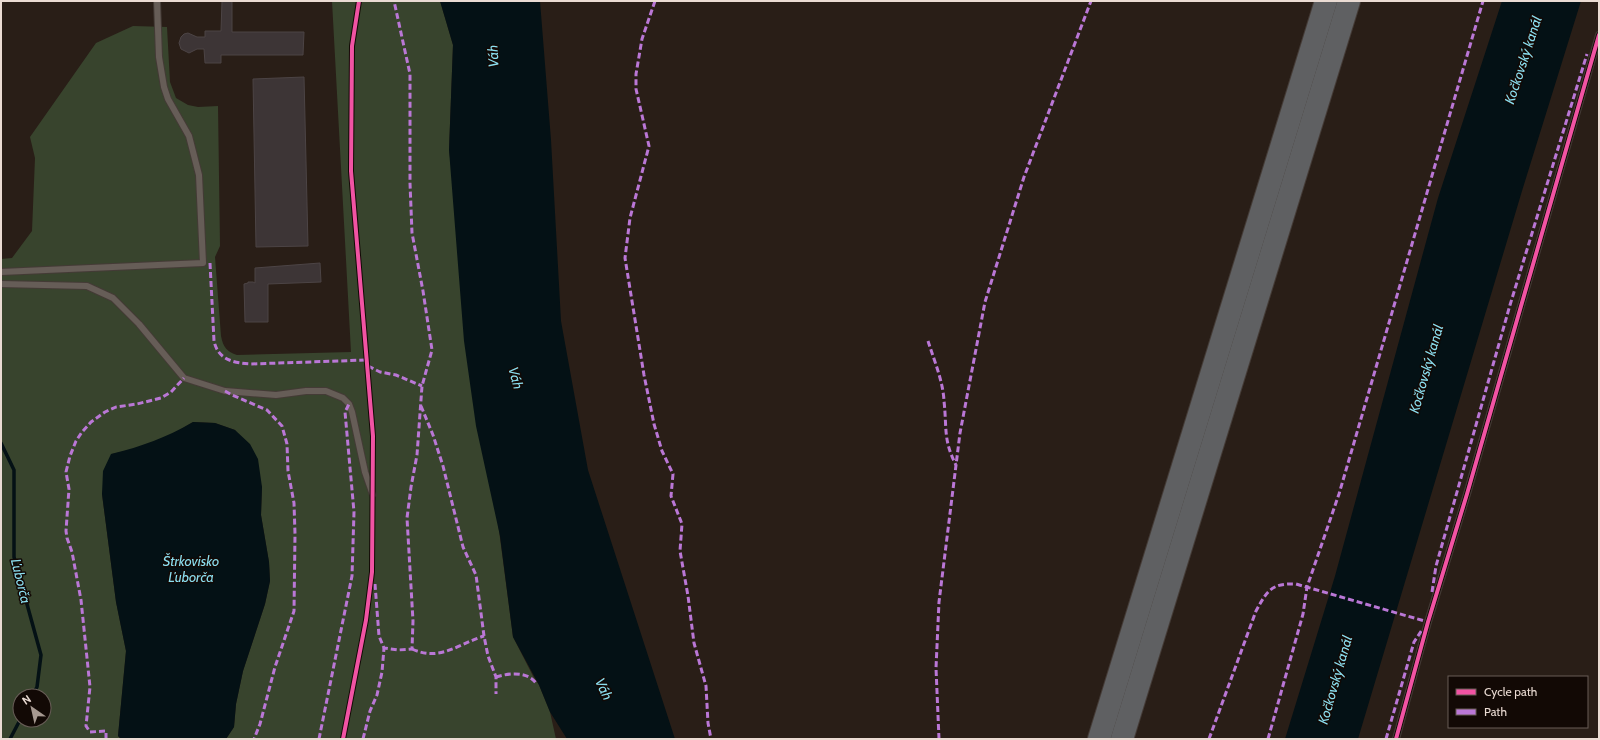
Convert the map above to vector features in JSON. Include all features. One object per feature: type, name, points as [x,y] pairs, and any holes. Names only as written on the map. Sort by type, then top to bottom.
[{"type":"highway","points":[[1099,739],[1326,1]]},
{"type":"highway","points":[[1122,739],[1349,1]]},
{"type":"lane","points":[[1,272],[203,263],[199,175],[190,136],[168,99],[164,88],[159,57],[157,1]]},
{"type":"lane","points":[[1396,739],[1430,616],[1467,494],[1599,35]]},
{"type":"lane","points":[[1,284],[87,286],[113,298],[139,324],[184,378],[225,391],[276,395],[306,391],[326,391],[344,398],[349,404],[352,412],[365,472],[373,495]]},
{"type":"green space","points":[[332,1],[440,1],[453,45],[449,150],[513,637],[539,685],[550,712],[556,739],[226,739],[234,727],[236,704],[243,671],[265,604],[270,581],[269,562],[261,515],[262,487],[235,430],[215,423],[193,422],[173,434],[143,447],[112,454],[102,494],[116,602],[126,651],[118,736],[121,739],[1,739],[1,259],[12,258],[32,231],[35,158],[30,137],[96,43],[133,26],[167,27],[170,82],[176,98],[188,105],[198,107],[218,106],[220,246],[215,257],[221,336],[226,348],[237,355],[351,352]]},
{"type":"water","name":"Váh","points":[[440,1],[540,1],[551,140],[561,321],[588,470],[675,739],[567,739],[550,712],[539,685],[513,637],[500,536],[476,426],[464,341],[449,150],[453,45]]},
{"type":"water","name":"Kočkovský kanál","points":[[1502,1],[1581,1],[1522,191],[1358,739],[1285,739],[1335,576],[1438,198]]},
{"type":"water","name":"Štrkovisko Ľuborča","points":[[193,422],[215,423],[235,430],[250,444],[258,459],[262,487],[261,515],[269,562],[270,581],[265,604],[243,671],[236,704],[234,727],[226,739],[121,739],[118,736],[126,651],[116,602],[102,494],[103,471],[111,454],[154,441]]},
{"type":"building","points":[[222,1],[232,1],[232,32],[304,32],[303,55],[221,55],[221,63],[205,63],[204,49],[197,49],[189,53],[181,49],[179,43],[184,34],[188,33],[197,37],[205,37],[205,31],[221,31]]},
{"type":"building","points":[[304,77],[308,246],[256,247],[253,79]]},
{"type":"building","points":[[320,263],[321,282],[268,284],[268,322],[245,322],[244,284],[248,282],[255,283],[255,268]]},
{"type":"waterway","name":"Ľuborča","points":[[1,443],[14,470],[14,557],[41,655],[36,688]]},
{"type":"waterway","name":"Ľuborča","points":[[10,739],[16,728]]},
{"type":"marked path","points":[[375,584],[379,636],[384,648],[398,650],[412,649],[413,621],[407,518],[417,455],[422,386],[432,350],[412,233],[410,183],[410,74],[394,1]]},
{"type":"marked path","points":[[655,1],[642,39],[636,74],[636,89],[649,146],[630,218],[625,258],[644,375],[654,424],[662,451],[673,474],[671,496],[682,524],[680,551],[694,643],[706,686],[708,723],[711,739]]},
{"type":"marked path","points":[[939,739],[936,668],[939,602],[960,433],[985,302],[1024,177],[1091,1]]},
{"type":"marked path","points":[[1268,739],[1303,614],[1307,587],[1339,494],[1483,1]]},
{"type":"marked path","points":[[1432,592],[1436,566],[1510,305],[1587,54]]},
{"type":"marked path","points":[[210,263],[214,341],[216,347],[223,356],[239,363],[251,364],[367,360]]},
{"type":"marked path","points":[[928,341],[942,386],[947,441],[956,465]]},
{"type":"marked path","points":[[368,366],[380,372],[396,375],[422,386]]},
{"type":"marked path","points":[[106,739],[106,731],[90,732],[86,726],[90,687],[81,600],[72,552],[66,531],[69,489],[66,472],[76,441],[91,422],[105,412],[116,407],[161,398],[171,392],[184,378]]},
{"type":"marked path","points":[[225,391],[267,410],[282,426],[287,444],[288,471],[294,503],[294,611],[275,667],[260,724],[254,739]]},
{"type":"marked path","points":[[319,739],[352,576],[354,512],[345,412],[349,404]]},
{"type":"marked path","points":[[421,406],[433,435],[443,466],[463,547],[476,575],[484,636],[488,656],[496,677],[496,694]]},
{"type":"marked path","points":[[1209,739],[1256,611],[1263,598],[1275,587],[1296,584],[1428,622]]},
{"type":"marked path","points":[[1386,739],[1414,642],[1422,630]]},
{"type":"marked path","points":[[412,649],[422,653],[440,653],[484,636]]},
{"type":"marked path","points":[[363,739],[370,711],[377,695],[382,672],[384,648]]},
{"type":"marked path","points":[[496,677],[518,674],[528,676],[536,683]]},
{"type":"cycle path","points":[[343,739],[366,620],[372,572],[373,436],[351,171],[352,46],[359,1]]},
{"type":"cycle path","points":[[1396,739],[1428,622],[1467,494],[1599,35]]}]
